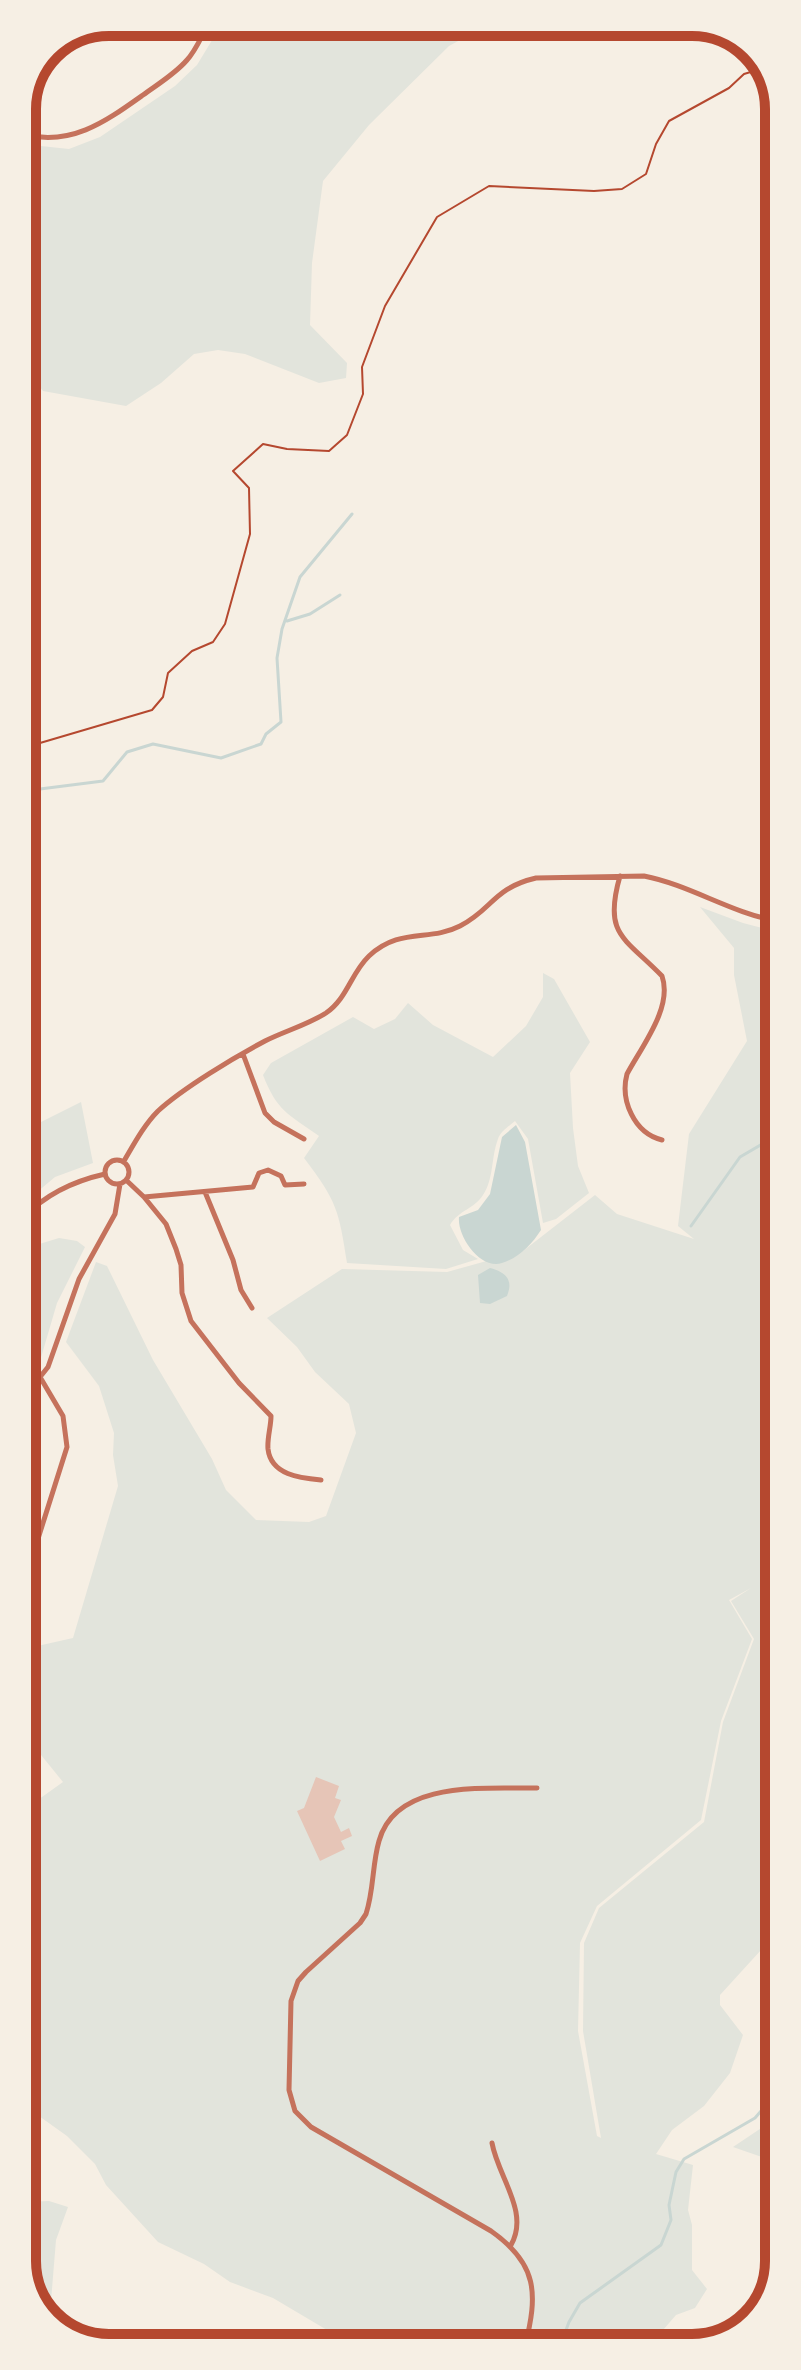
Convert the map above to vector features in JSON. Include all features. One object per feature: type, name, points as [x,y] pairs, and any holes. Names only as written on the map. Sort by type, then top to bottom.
[{"type":"street","points":[[36,138],[65,138],[97,126],[178,70],[202,36]]},
{"type":"street","points":[[124,1161],[157,1112],[243,1054],[326,1013],[336,1005],[370,955],[402,937],[458,927],[496,896],[520,882],[536,878],[620,876],[660,879],[725,907],[765,918]]},
{"type":"street","points":[[620,876],[612,909],[614,922],[619,932],[662,976],[665,985],[663,1006],[627,1074],[625,1098],[637,1123],[654,1138],[662,1140]]},
{"type":"street","points":[[243,1054],[265,1113],[274,1122],[304,1139]]},
{"type":"street","points":[[124,1161],[112,1160],[106,1166],[105,1174],[109,1181],[123,1182],[144,1197],[166,1224],[181,1265],[182,1293],[191,1321],[239,1383],[271,1416],[268,1452],[272,1461],[289,1475],[321,1480]]},
{"type":"street","points":[[36,1379],[48,1367],[79,1279],[115,1214],[129,1170],[124,1161]]},
{"type":"street","points":[[144,1197],[253,1187],[259,1173],[268,1170],[281,1176],[285,1185],[304,1184]]},
{"type":"street","points":[[36,1205],[58,1191],[105,1174]]},
{"type":"street","points":[[205,1192],[233,1260],[241,1290],[252,1308]]},
{"type":"street","points":[[36,1545],[67,1447],[63,1416],[40,1377]]},
{"type":"street","points":[[528,2334],[533,2316],[532,2283],[522,2259],[511,2245],[302,2119],[295,2111],[289,2090],[290,2014],[298,1981],[366,1914],[379,1841],[401,1809],[414,1799],[439,1792],[537,1788]]},
{"type":"street","points":[[492,2143],[495,2161],[519,2219],[518,2233],[511,2245]]},
{"type":"path","points":[[36,744],[152,710],[163,697],[168,673],[192,651],[213,642],[225,624],[250,534],[249,488],[233,471],[263,444],[287,449],[329,451],[347,435],[363,394],[362,367],[385,306],[437,217],[489,186],[581,192],[622,189],[646,174],[656,144],[669,121],[729,88],[744,74],[754,71]]},
{"type":"shaded area","points":[[215,36],[467,36],[449,46],[369,125],[323,181],[312,263],[310,325],[347,363],[346,378],[319,383],[245,354],[218,350],[194,354],[161,383],[126,406],[43,391],[36,382],[36,145],[69,149],[100,137],[175,86],[197,65]]},
{"type":"shaded area","points":[[700,907],[765,929],[765,1946],[720,1995],[720,2005],[743,2035],[730,2073],[704,2106],[672,2130],[656,2154],[693,2165],[688,2210],[692,2225],[692,2270],[707,2289],[695,2308],[676,2315],[660,2334],[337,2334],[273,2298],[230,2282],[204,2264],[158,2242],[106,2185],[95,2164],[67,2136],[36,2114],[36,1929],[39,1923],[36,1921],[36,1801],[63,1782],[36,1749],[36,1646],[73,1638],[118,1486],[113,1455],[114,1433],[99,1386],[66,1342],[96,1262],[107,1266],[153,1360],[212,1459],[226,1490],[256,1520],[309,1522],[326,1516],[356,1433],[349,1404],[315,1372],[297,1347],[267,1318],[342,1269],[447,1272],[523,1251],[595,1195],[617,1214],[694,1239],[678,1226],[689,1134],[747,1041],[734,975],[734,948]],"holes":[[[751,1588],[731,1601],[754,1639],[723,1722],[704,1822],[599,1908],[584,1943],[583,2031],[601,2138],[597,2136],[578,2031],[580,1943],[597,1906],[701,1820],[721,1721],[752,1639],[729,1600]]]},
{"type":"shaded area","points":[[543,973],[554,979],[590,1042],[570,1073],[578,1166],[589,1193],[556,1219],[543,1223],[528,1139],[515,1121],[499,1136],[483,1195],[450,1225],[463,1250],[478,1259],[446,1269],[347,1263],[335,1207],[324,1185],[304,1158],[319,1136],[285,1111],[273,1097],[263,1075],[271,1063],[353,1017],[374,1029],[395,1019],[408,1003],[433,1025],[493,1057],[526,1026],[543,997]]},
{"type":"shaded area","points":[[81,1102],[93,1163],[55,1177],[36,1193],[36,1124]]},
{"type":"shaded area","points":[[516,1125],[525,1142],[541,1230],[519,1254],[508,1261],[494,1264],[478,1257],[466,1242],[459,1217],[478,1210],[490,1194],[502,1137]]},
{"type":"shaded area","points":[[59,1238],[77,1241],[85,1247],[57,1303],[40,1361],[36,1365],[36,1245]]},
{"type":"shaded area","points":[[490,1268],[507,1277],[509,1290],[507,1296],[490,1304],[480,1303],[478,1275]]},
{"type":"shaded area","points":[[765,2126],[765,2158],[733,2147]]},
{"type":"shaded area","points":[[49,2201],[68,2207],[56,2240],[50,2304],[38,2280],[36,2202]]},
{"type":"building","points":[[316,1777],[339,1786],[335,1798],[341,1800],[334,1817],[341,1832],[349,1828],[352,1836],[341,1841],[345,1849],[320,1861],[297,1811],[304,1808]]},
{"type":"waterway","points":[[36,792],[103,781],[127,752],[153,744],[221,758],[261,744],[266,734],[281,722],[277,658],[282,629],[300,577],[352,514]]},
{"type":"waterway","points":[[287,621],[310,614],[340,595]]},
{"type":"waterway","points":[[691,1226],[740,1157],[765,1143]]},
{"type":"waterway","points":[[564,2334],[580,2303],[661,2245],[671,2220],[669,2205],[676,2172],[684,2159],[755,2118],[765,2106]]}]
